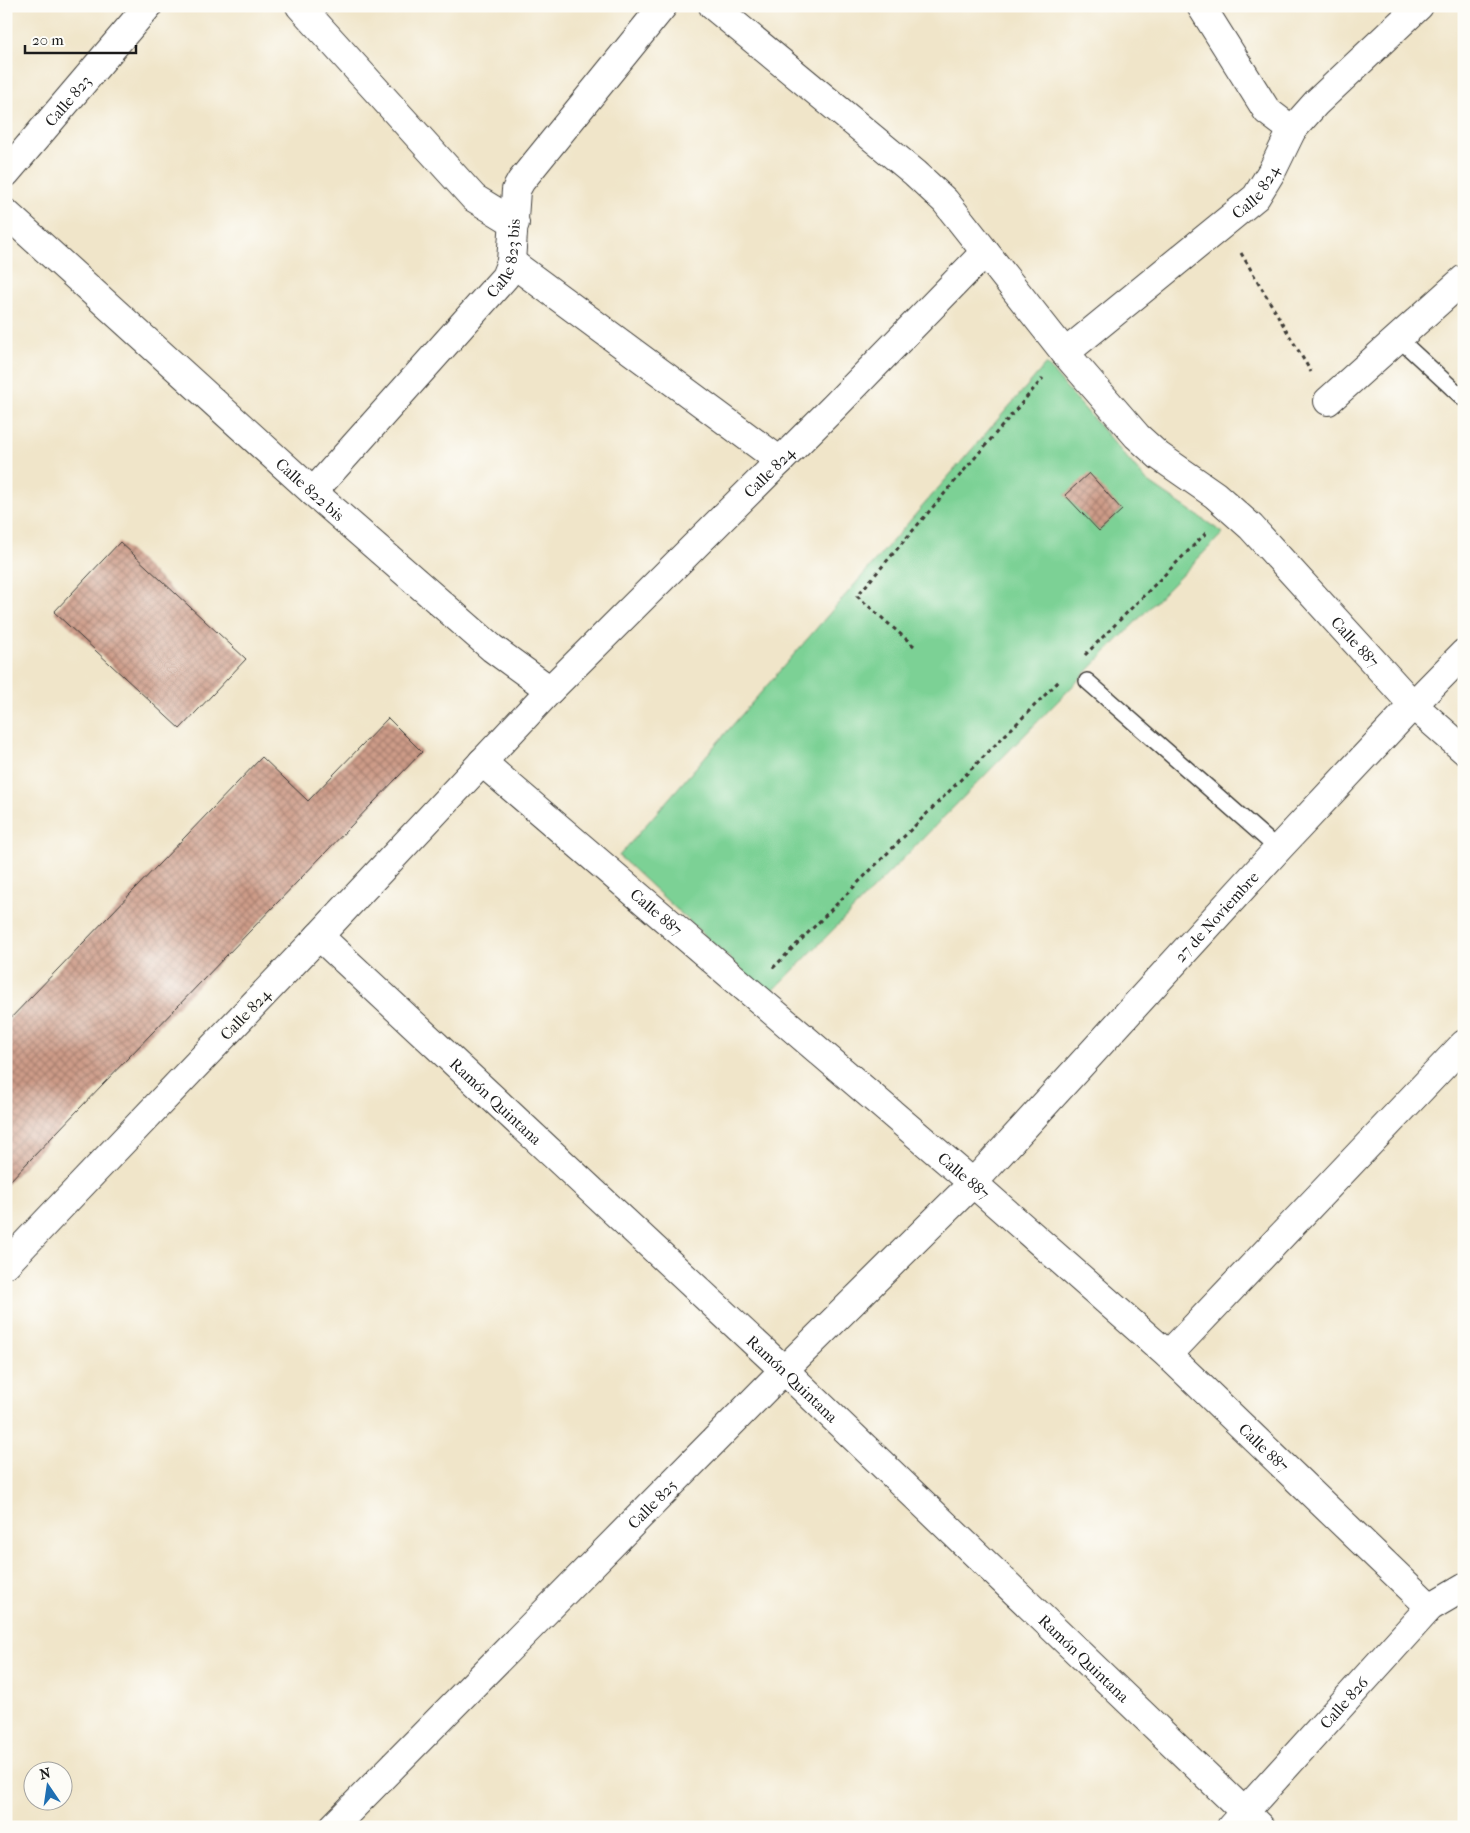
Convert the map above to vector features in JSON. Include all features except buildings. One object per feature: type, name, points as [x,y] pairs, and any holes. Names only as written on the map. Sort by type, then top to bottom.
[{"type":"street","name":"Calle 823","points":[[6,173],[148,6]]},
{"type":"street","points":[[300,6],[474,198],[515,223]]},
{"type":"street","name":"Calle 823 bis","points":[[313,492],[505,277],[511,262],[516,190],[520,181],[663,6]]},
{"type":"street","name":"Calle 887","points":[[713,6],[915,173],[945,201],[1065,353],[1137,436],[1159,456],[1215,495],[1251,527],[1413,705],[1464,750]]},
{"type":"street","points":[[1201,6],[1267,111],[1292,130]]},
{"type":"street","name":"Calle 824","points":[[1065,353],[1256,197],[1272,171],[1292,130],[1316,103],[1419,6]]},
{"type":"street","name":"Calle 822 bis","points":[[6,213],[313,492],[492,648],[550,690]]},
{"type":"street","name":"Calle 824","points":[[550,690],[780,461],[985,252]]},
{"type":"street","points":[[511,262],[780,461]]},
{"type":"street","points":[[1328,401],[1464,279]]},
{"type":"street","name":"27 de Noviembre","points":[[973,1183],[1278,850],[1464,653]]},
{"type":"street","points":[[482,762],[550,690]]},
{"type":"street","name":"Calle 887","points":[[482,762],[973,1183],[1168,1355],[1430,1607]]},
{"type":"street","name":"Calle 824","points":[[6,1264],[482,762]]},
{"type":"street","name":"Ramón Quintana","points":[[319,936],[784,1370],[1245,1822]]},
{"type":"street","points":[[1168,1355],[1464,1044]]},
{"type":"street","name":"Calle 825","points":[[332,1827],[784,1370],[973,1183]]},
{"type":"street","name":"Calle 826","points":[[1245,1822],[1430,1607],[1464,1588]]},
{"type":"lane","points":[[1399,338],[1464,399]]},
{"type":"lane","points":[[1087,681],[1278,850]]},
{"type":"path","points":[[1223,223],[1328,401]]},
{"type":"path","points":[[914,646],[857,596],[1065,353]]},
{"type":"path","points":[[1084,656],[1230,509]]},
{"type":"path","points":[[750,992],[1063,677]]},
{"type":"green space","points":[[1046,364],[1147,481],[1223,533],[769,995],[619,856]]}]
